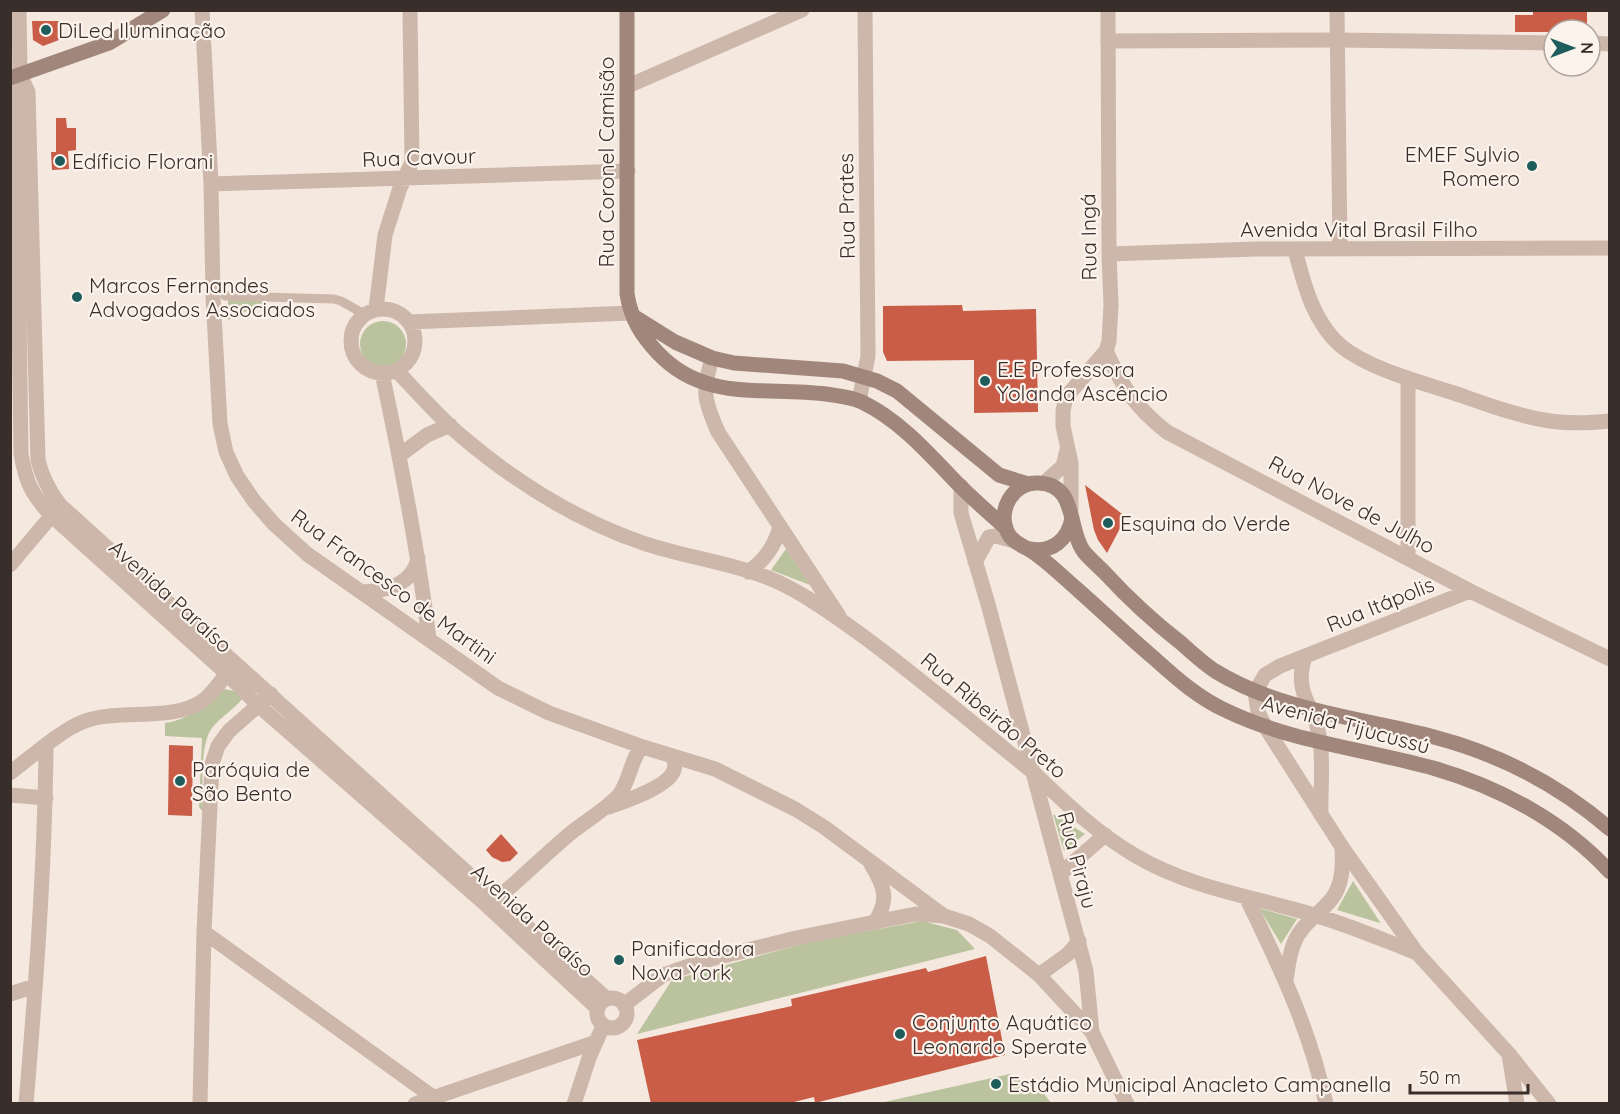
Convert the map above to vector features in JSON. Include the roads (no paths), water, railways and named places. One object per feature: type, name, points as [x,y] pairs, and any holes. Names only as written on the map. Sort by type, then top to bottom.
[{"type":"main road","points":[[15,77],[109,43],[163,10]]},
{"type":"main road","name":"Rua Coronel Camisão","points":[[627,10],[626,276],[630,313]]},
{"type":"main road","name":"Avenida Tijucussú","points":[[630,313],[675,342],[712,358],[734,363],[812,368],[864,376],[897,392],[999,475],[1060,490],[1068,502],[1084,551],[1155,623],[1214,670],[1255,692],[1310,708],[1467,746],[1506,762],[1568,796],[1610,829]]},
{"type":"main road","name":"Avenida Tijucussú","points":[[630,313],[646,341],[662,357],[681,372],[704,384],[736,389],[811,392],[859,401],[903,427],[1010,535],[1030,549],[1192,691],[1226,711],[1266,728],[1432,768],[1495,790],[1556,825],[1610,872]]},
{"type":"main road","points":[[1010,535],[1004,516],[1008,501],[1016,490],[1036,483]]},
{"type":"main road","points":[[1030,549],[1046,549],[1060,542],[1068,532],[1071,514]]},
{"type":"street","name":"Avenida Paraíso","points":[[19,10],[15,77],[15,424],[26,481],[35,498],[56,510],[231,667],[271,694],[602,1003]]},
{"type":"street","name":"Rua Francesco de Martini","points":[[202,10],[220,424],[226,452],[237,476],[254,501],[274,524],[307,554],[498,688],[549,713],[644,747],[715,769],[795,808],[824,826],[944,916]]},
{"type":"street","points":[[370,311],[385,235],[396,199],[412,162],[410,10]]},
{"type":"street","points":[[628,86],[802,10]]},
{"type":"street","name":"Rua Prates","points":[[859,401],[868,356],[865,10]]},
{"type":"street","name":"Rua Ingá","points":[[1106,351],[1109,341],[1111,305],[1108,10]]},
{"type":"street","points":[[1337,10],[1340,249]]},
{"type":"street","points":[[1108,40],[1542,43]]},
{"type":"street","name":"Avenida Paraíso","points":[[15,77],[28,92],[38,460],[56,510]]},
{"type":"street","name":"Rua Cavour","points":[[211,184],[628,171]]},
{"type":"street","name":"Avenida Vital Brasil Filho","points":[[1109,254],[1256,249],[1610,248]]},
{"type":"street","points":[[1295,250],[1313,308],[1325,328],[1340,346],[1358,358],[1408,378],[1526,416],[1573,423],[1610,422]]},
{"type":"street","points":[[389,308],[400,313],[409,322],[414,332],[415,344],[412,355],[405,364],[389,372],[371,371],[361,365],[354,355],[351,344],[356,322],[370,311],[389,308]]},
{"type":"street","points":[[409,322],[630,313]]},
{"type":"street","points":[[1071,514],[1072,476],[1063,411],[1066,397],[1106,351]]},
{"type":"street","name":"Rua Nove de Julho","points":[[1106,351],[1128,395],[1146,416],[1167,432],[1470,591],[1608,657]]},
{"type":"street","points":[[712,358],[704,384],[709,411],[718,432],[843,622]]},
{"type":"street","points":[[389,372],[400,455],[419,557],[429,639]]},
{"type":"street","name":"Rua Ribeirão Preto","points":[[389,372],[505,470],[541,495],[585,519],[641,543],[748,572],[779,583],[843,622],[895,660],[1033,772],[1055,794],[1105,835],[1137,856],[1172,874],[1315,915],[1417,953],[1509,1054],[1549,1104]]},
{"type":"street","points":[[1408,378],[1408,558]]},
{"type":"street","points":[[15,424],[36,421]]},
{"type":"street","points":[[400,455],[427,435],[450,425]]},
{"type":"street","points":[[1036,483],[1063,466],[1067,447]]},
{"type":"street","name":"Rua Piraju","points":[[961,486],[961,513],[1079,941],[1090,993],[1092,1032]]},
{"type":"street","points":[[10,564],[56,510]]},
{"type":"street","points":[[748,572],[768,554],[776,541],[780,527]]},
{"type":"street","points":[[975,562],[989,537],[1010,535]]},
{"type":"street","points":[[362,592],[381,591],[399,584],[417,567],[419,557]]},
{"type":"street","name":"Rua Itápolis","points":[[1255,692],[1265,675],[1280,666],[1470,591]]},
{"type":"street","points":[[1305,656],[1300,683],[1303,695],[1314,716],[1321,743],[1321,816]]},
{"type":"street","name":"Avenida Paraíso","points":[[231,667],[258,705],[493,902]]},
{"type":"street","points":[[10,773],[46,745],[82,722],[104,715],[188,709],[203,700],[231,667]]},
{"type":"street","points":[[1255,692],[1258,712],[1266,728],[1321,816],[1417,953]]},
{"type":"street","points":[[200,1104],[204,932],[212,765],[218,746],[229,731],[271,694]]},
{"type":"street","points":[[26,1104],[46,798],[46,745]]},
{"type":"street","points":[[493,902],[572,832],[603,810],[620,794],[628,779],[635,754],[644,747]]},
{"type":"street","points":[[603,810],[666,782],[674,770],[673,756]]},
{"type":"street","points":[[10,795],[46,798]]},
{"type":"street","points":[[1060,874],[1105,835]]},
{"type":"street","points":[[1286,980],[1294,942],[1303,928],[1331,900],[1338,887],[1342,866],[1342,847]]},
{"type":"street","name":"Rua Francesco de Martini","points":[[869,860],[881,881],[884,897],[883,907],[875,922]]},
{"type":"street","points":[[1246,897],[1286,980],[1308,1036],[1326,1104]]},
{"type":"street","points":[[624,1005],[663,975],[681,968],[796,938],[875,922],[916,914],[944,916],[969,924],[990,936],[1040,975],[1092,1032],[1127,1104]]},
{"type":"street","points":[[204,932],[433,1097]]},
{"type":"street","points":[[1040,975],[1068,954],[1079,941]]},
{"type":"street","points":[[10,994],[35,987]]},
{"type":"street","points":[[617,999],[624,1005],[627,1015],[622,1024],[613,1029],[603,1026],[597,1018],[602,1003],[617,999]]},
{"type":"street","points":[[574,1104],[585,1068],[603,1026]]},
{"type":"street","points":[[415,1104],[596,1042]]},
{"type":"street","points":[[1509,1054],[1517,1104]]},
{"type":"lane","points":[[225,296],[334,299],[370,311]]},
{"type":"place","name":"DiLed Iluminação","points":[[46,30]]},
{"type":"place","name":"Edíficio Florani","points":[[60,161]]},
{"type":"place","name":"EMEF Sylvio Romero","points":[[1532,166]]},
{"type":"place","name":"Marcos Fernandes Advogados Associados","points":[[77,297]]},
{"type":"place","name":"E.E Professora Yolanda Ascêncio","points":[[985,381]]},
{"type":"place","name":"Esquina do Verde","points":[[1108,523]]},
{"type":"place","name":"Paróquia de São Bento","points":[[180,781]]},
{"type":"place","name":"Panificadora Nova York","points":[[619,960]]},
{"type":"place","name":"Conjunto Aquático Leonardo Sperate","points":[[900,1034]]},
{"type":"place","name":"Estádio Municipal Anacleto Campanella","points":[[996,1084]]}]
